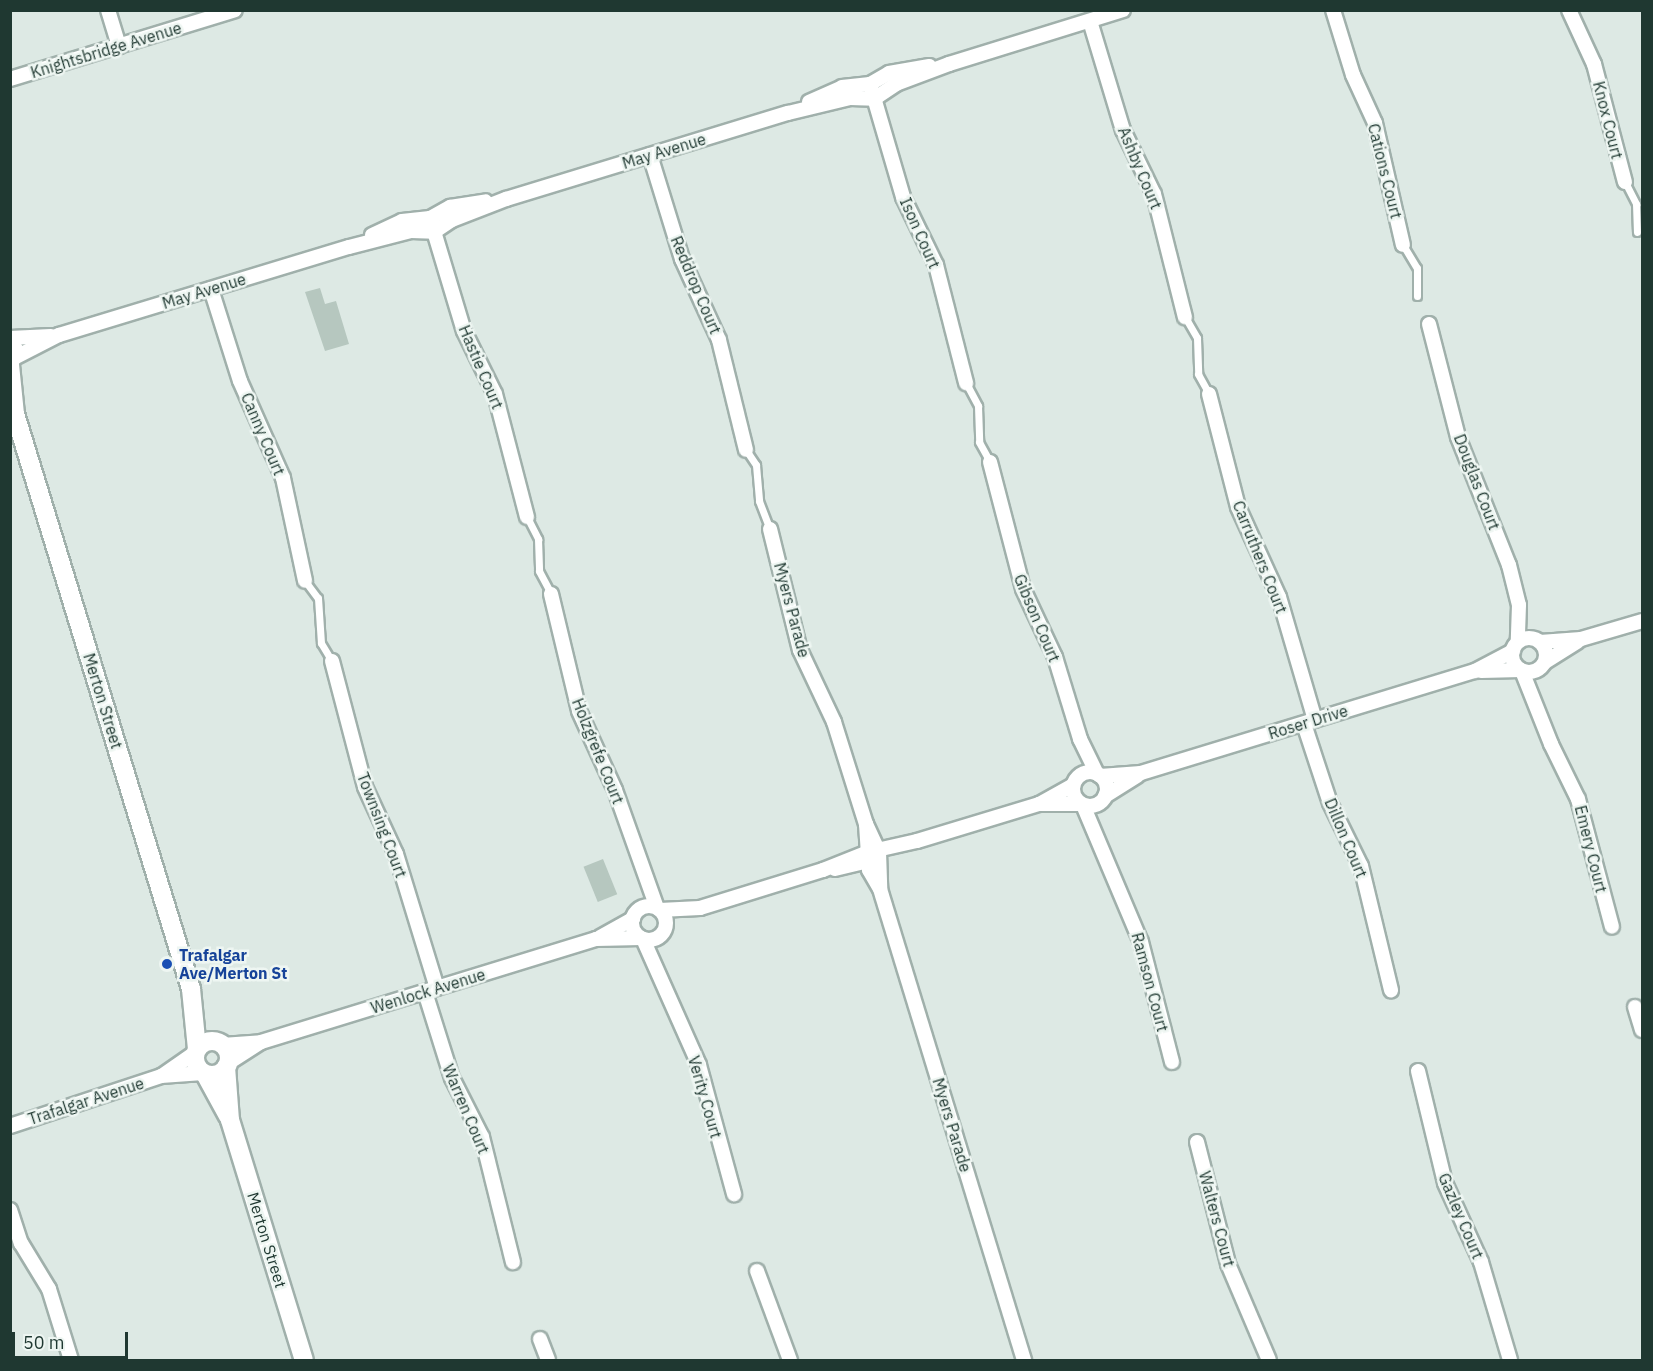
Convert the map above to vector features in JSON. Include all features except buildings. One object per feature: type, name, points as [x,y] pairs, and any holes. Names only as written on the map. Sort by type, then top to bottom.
[{"type":"street","points":[[108,10],[119,46]]},
{"type":"street","name":"Knightsbridge Avenue","points":[[10,79],[235,10]]},
{"type":"street","name":"May Avenue","points":[[11,353],[59,335],[349,247],[411,231],[434,232],[452,220],[506,199],[788,113],[850,98],[874,99],[896,84],[949,64],[1123,10]]},
{"type":"street","name":"Knox Court","points":[[1569,10],[1594,64],[1624,182]]},
{"type":"street","name":"Cations Court","points":[[1332,11],[1353,75],[1375,123],[1403,245]]},
{"type":"street","name":"Ashby Court","points":[[1090,21],[1123,130],[1154,194],[1185,317]]},
{"type":"street","name":"May Avenue","points":[[788,113],[842,87],[870,84],[889,73],[949,64]]},
{"type":"street","name":"Ison Court","points":[[870,84],[903,197],[936,265],[966,383]]},
{"type":"street","name":"Reddrop Court","points":[[650,155],[682,259],[719,340],[746,450]]},
{"type":"street","name":"May Avenue","points":[[349,247],[402,221],[430,218],[461,204],[506,199]]},
{"type":"street","name":"Hastie Court","points":[[430,218],[464,332],[495,394],[527,517]]},
{"type":"street","name":"Canny Court","points":[[211,289],[240,381],[283,478],[305,581]]},
{"type":"street","name":"Douglas Court","points":[[1429,324],[1458,436],[1487,505],[1519,605],[1538,641]]},
{"type":"street","name":"May Avenue","points":[[11,353],[59,335]]},
{"type":"street","name":"Merton Street","points":[[11,353],[13,410],[191,989],[221,1044]]},
{"type":"street","name":"Carruthers Court","points":[[1209,394],[1238,507],[1279,597],[1309,722]]},
{"type":"street","name":"Gibson Court","points":[[990,462],[1017,573],[1055,657],[1080,739],[1099,775]]},
{"type":"street","name":"Myers Parade","points":[[770,529],[800,650],[834,722],[867,824],[880,888],[1024,1360]]},
{"type":"street","name":"Holzgrefe Court","points":[[551,594],[579,711],[615,790],[642,872],[659,909]]},
{"type":"street","name":"Douglas Court","points":[[1515,647],[1519,605]]},
{"type":"street","points":[[1581,639],[1533,672],[1521,670],[1514,664],[1515,647],[1538,641],[1581,639],[1642,621]]},
{"type":"street","points":[[1538,641],[1546,653],[1543,664]]},
{"type":"street","name":"Roser Drive","points":[[1099,775],[1142,773],[1475,671],[1515,647]]},
{"type":"street","name":"Townsing Court","points":[[332,661],[365,787],[396,854],[431,990]]},
{"type":"street","name":"Emery Court","points":[[1538,706],[1536,680],[1543,664]]},
{"type":"street","name":"Roser Drive","points":[[1475,671],[1521,670]]},
{"type":"street","name":"Emery Court","points":[[1521,670],[1538,706],[1551,744],[1578,800],[1612,927]]},
{"type":"street","name":"Dillon Court","points":[[1309,722],[1330,803],[1361,866],[1390,990]]},
{"type":"street","name":"Gibson Court","points":[[1076,781],[1080,739]]},
{"type":"street","name":"Roser Drive","points":[[1104,798],[1142,773]]},
{"type":"street","points":[[700,908],[654,939],[642,938],[633,928],[636,915],[659,909],[700,908],[1039,804],[1076,781],[1099,775],[1105,783],[1104,798],[1094,806],[1039,804]]},
{"type":"street","points":[[1076,781],[1073,794],[1082,805]]},
{"type":"street","name":"Ramson Court","points":[[1098,837],[1104,798]]},
{"type":"street","name":"Ramson Court","points":[[1082,805],[1098,837],[1109,872],[1142,942],[1172,1062]]},
{"type":"street","name":"Holzgrefe Court","points":[[636,915],[642,872]]},
{"type":"street","points":[[659,909],[666,921],[664,932]]},
{"type":"street","name":"Wenlock Avenue","points":[[221,1044],[261,1042],[596,939],[636,915]]},
{"type":"street","name":"Verity Court","points":[[659,969],[664,932]]},
{"type":"street","name":"Wenlock Avenue","points":[[596,939],[642,938]]},
{"type":"street","name":"Verity Court","points":[[642,938],[659,969],[672,1012],[699,1065],[734,1194]]},
{"type":"street","name":"Merton Street","points":[[191,989],[196,1051]]},
{"type":"street","name":"Warren Court","points":[[431,990],[452,1078],[482,1137],[513,1262]]},
{"type":"street","points":[[1635,1007],[1642,1030]]},
{"type":"street","points":[[210,1041],[221,1044],[226,1066],[216,1074],[204,1073],[195,1062],[196,1051],[210,1041]]},
{"type":"street","name":"Wenlock Avenue","points":[[226,1066],[261,1042]]},
{"type":"street","name":"Trafalgar Avenue","points":[[161,1076],[196,1051]]},
{"type":"street","name":"Merton Street","points":[[226,1066],[230,1120]]},
{"type":"street","name":"Gazley Court","points":[[1418,1071],[1445,1183],[1481,1262],[1510,1360]]},
{"type":"street","name":"Merton Street","points":[[204,1073],[230,1120],[304,1360]]},
{"type":"street","name":"Trafalgar Avenue","points":[[10,1126],[161,1076],[204,1073]]},
{"type":"street","name":"Walters Court","points":[[1197,1142],[1225,1256],[1269,1360]]},
{"type":"street","points":[[10,1210],[21,1243],[49,1289],[71,1360]]},
{"type":"street","points":[[757,1271],[790,1360]]},
{"type":"street","points":[[540,1339],[548,1360]]},
{"type":"lane","name":"Knox Court","points":[[1624,182],[1636,204],[1636,232]]},
{"type":"lane","name":"Cations Court","points":[[1403,245],[1418,268],[1418,296]]},
{"type":"lane","points":[[1185,317],[1197,338],[1198,374],[1209,394]]},
{"type":"lane","points":[[966,383],[978,406],[979,441],[990,462]]},
{"type":"lane","points":[[746,450],[756,465],[759,501],[770,529]]},
{"type":"lane","points":[[527,517],[538,539],[539,572],[551,594]]},
{"type":"lane","points":[[305,581],[318,598],[321,643],[332,661]]},
{"type":"place","name":"Trafalgar Ave/Merton St","points":[[167,964]]}]
